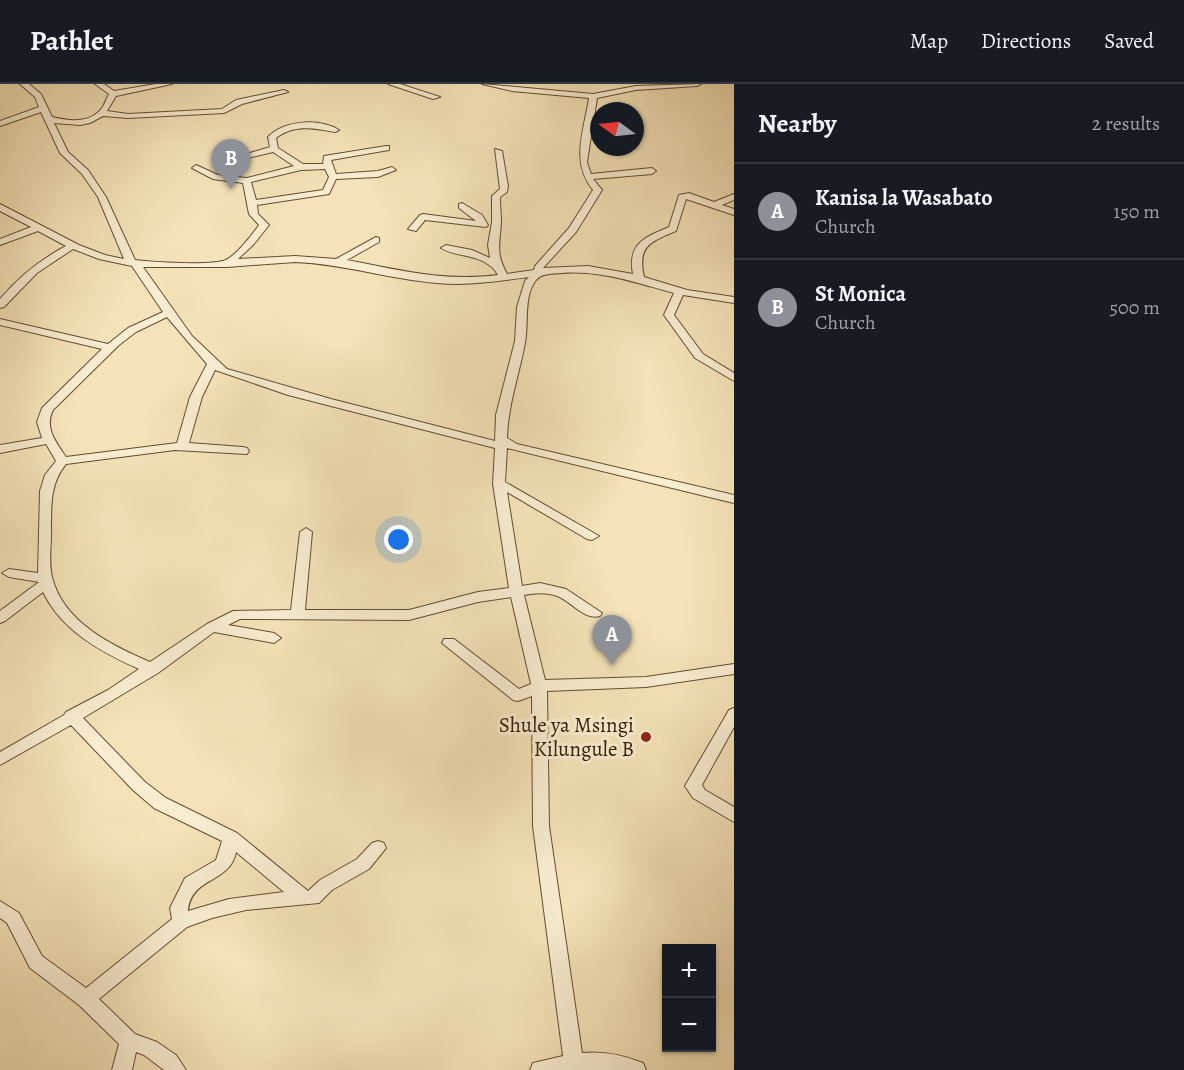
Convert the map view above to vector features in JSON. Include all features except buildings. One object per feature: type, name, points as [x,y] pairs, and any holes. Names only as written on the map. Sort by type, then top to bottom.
[{"type":"street","points":[[24,84],[38,96],[41,109],[61,149],[85,172],[102,197],[134,263],[212,365],[264,385],[335,406],[500,442],[734,499]]},
{"type":"street","points":[[99,84],[113,94],[168,84]]},
{"type":"street","points":[[392,84],[436,97]]},
{"type":"street","points":[[486,84],[512,89],[593,96],[640,86],[697,84]]},
{"type":"street","points":[[413,91],[427,86]]},
{"type":"street","points":[[48,119],[76,124],[101,113],[128,116],[224,111],[239,102],[284,92]]},
{"type":"street","points":[[101,113],[113,94]]},
{"type":"street","points":[[575,1066],[542,826],[539,686],[516,590],[499,484],[502,415],[520,341],[522,307],[530,281],[539,272],[538,268],[599,197],[598,190],[588,178],[582,162],[593,96]]},
{"type":"street","points":[[0,124],[41,109]]},
{"type":"street","points":[[274,149],[272,137],[280,131],[311,124],[335,130]]},
{"type":"street","points":[[251,203],[326,192],[333,177],[326,160],[335,156],[386,148]]},
{"type":"street","points":[[247,155],[274,149],[301,167]]},
{"type":"street","points":[[498,151],[504,190],[496,196],[494,215],[497,223],[492,236],[496,265],[503,276]]},
{"type":"street","points":[[196,168],[216,177],[247,182],[301,167],[329,166]]},
{"type":"street","points":[[333,177],[350,173],[379,173],[392,170]]},
{"type":"street","points":[[588,178],[597,175],[652,171]]},
{"type":"street","points":[[227,264],[251,242],[264,225],[253,216],[249,209],[251,203],[247,182]]},
{"type":"street","points":[[639,279],[635,258],[639,248],[653,237],[673,229],[682,197],[689,196],[734,212]]},
{"type":"street","points":[[714,205],[734,197]]},
{"type":"street","points":[[462,206],[479,217],[492,236]]},
{"type":"street","points":[[0,207],[101,257],[134,263],[227,264],[304,260],[337,262],[429,280],[471,281],[539,272],[589,269],[639,279],[680,291],[734,300]]},
{"type":"street","points":[[412,230],[423,217],[482,224]]},
{"type":"street","points":[[0,242],[40,227]]},
{"type":"street","points":[[337,262],[376,240]]},
{"type":"street","points":[[0,305],[54,255],[74,245]]},
{"type":"street","points":[[446,248],[469,252],[496,265]]},
{"type":"street","points":[[680,291],[669,315],[699,356],[734,378]]},
{"type":"street","points":[[62,461],[42,426],[42,417],[48,408],[132,330],[170,312]]},
{"type":"street","points":[[0,322],[111,348]]},
{"type":"street","points":[[182,446],[196,396],[212,365]]},
{"type":"street","points":[[0,448],[48,440]]},
{"type":"street","points":[[153,669],[88,634],[61,612],[51,597],[46,580],[44,501],[50,476],[62,461],[182,446],[223,447],[243,452]]},
{"type":"street","points":[[499,484],[531,498],[556,516],[592,536]]},
{"type":"street","points":[[298,614],[306,532]]},
{"type":"street","points":[[9,573],[46,580]]},
{"type":"street","points":[[0,618],[46,580]]},
{"type":"street","points":[[0,759],[153,669],[212,627],[238,614],[373,617],[409,615],[516,590],[540,588],[554,590],[595,613]]},
{"type":"street","points":[[212,627],[274,638]]},
{"type":"street","points":[[449,643],[516,695],[522,696],[539,686],[646,682],[733,670]]},
{"type":"street","points":[[734,714],[693,786],[699,794],[734,815]]},
{"type":"street","points":[[71,716],[138,786],[160,803],[231,838],[304,898]]},
{"type":"street","points":[[181,922],[179,908],[191,883],[222,865],[227,857],[231,838]]},
{"type":"street","points":[[86,999],[181,922],[198,914],[238,904],[313,898],[326,885],[363,864],[378,849]]},
{"type":"street","points":[[0,908],[13,918],[36,962],[86,999],[129,1041],[150,1048],[169,1061],[176,1070]]},
{"type":"street","points":[[122,1070],[129,1041]]},
{"type":"street","points":[[540,1070],[615,1062],[636,1070]]},
{"type":"place","name":"St Monica","points":[[231,189]]},
{"type":"place","name":"Kanisa la Wasabato","points":[[612,665]]},
{"type":"place","name":"Shule ya Msingi Kilungule B","points":[[646,737]]}]
